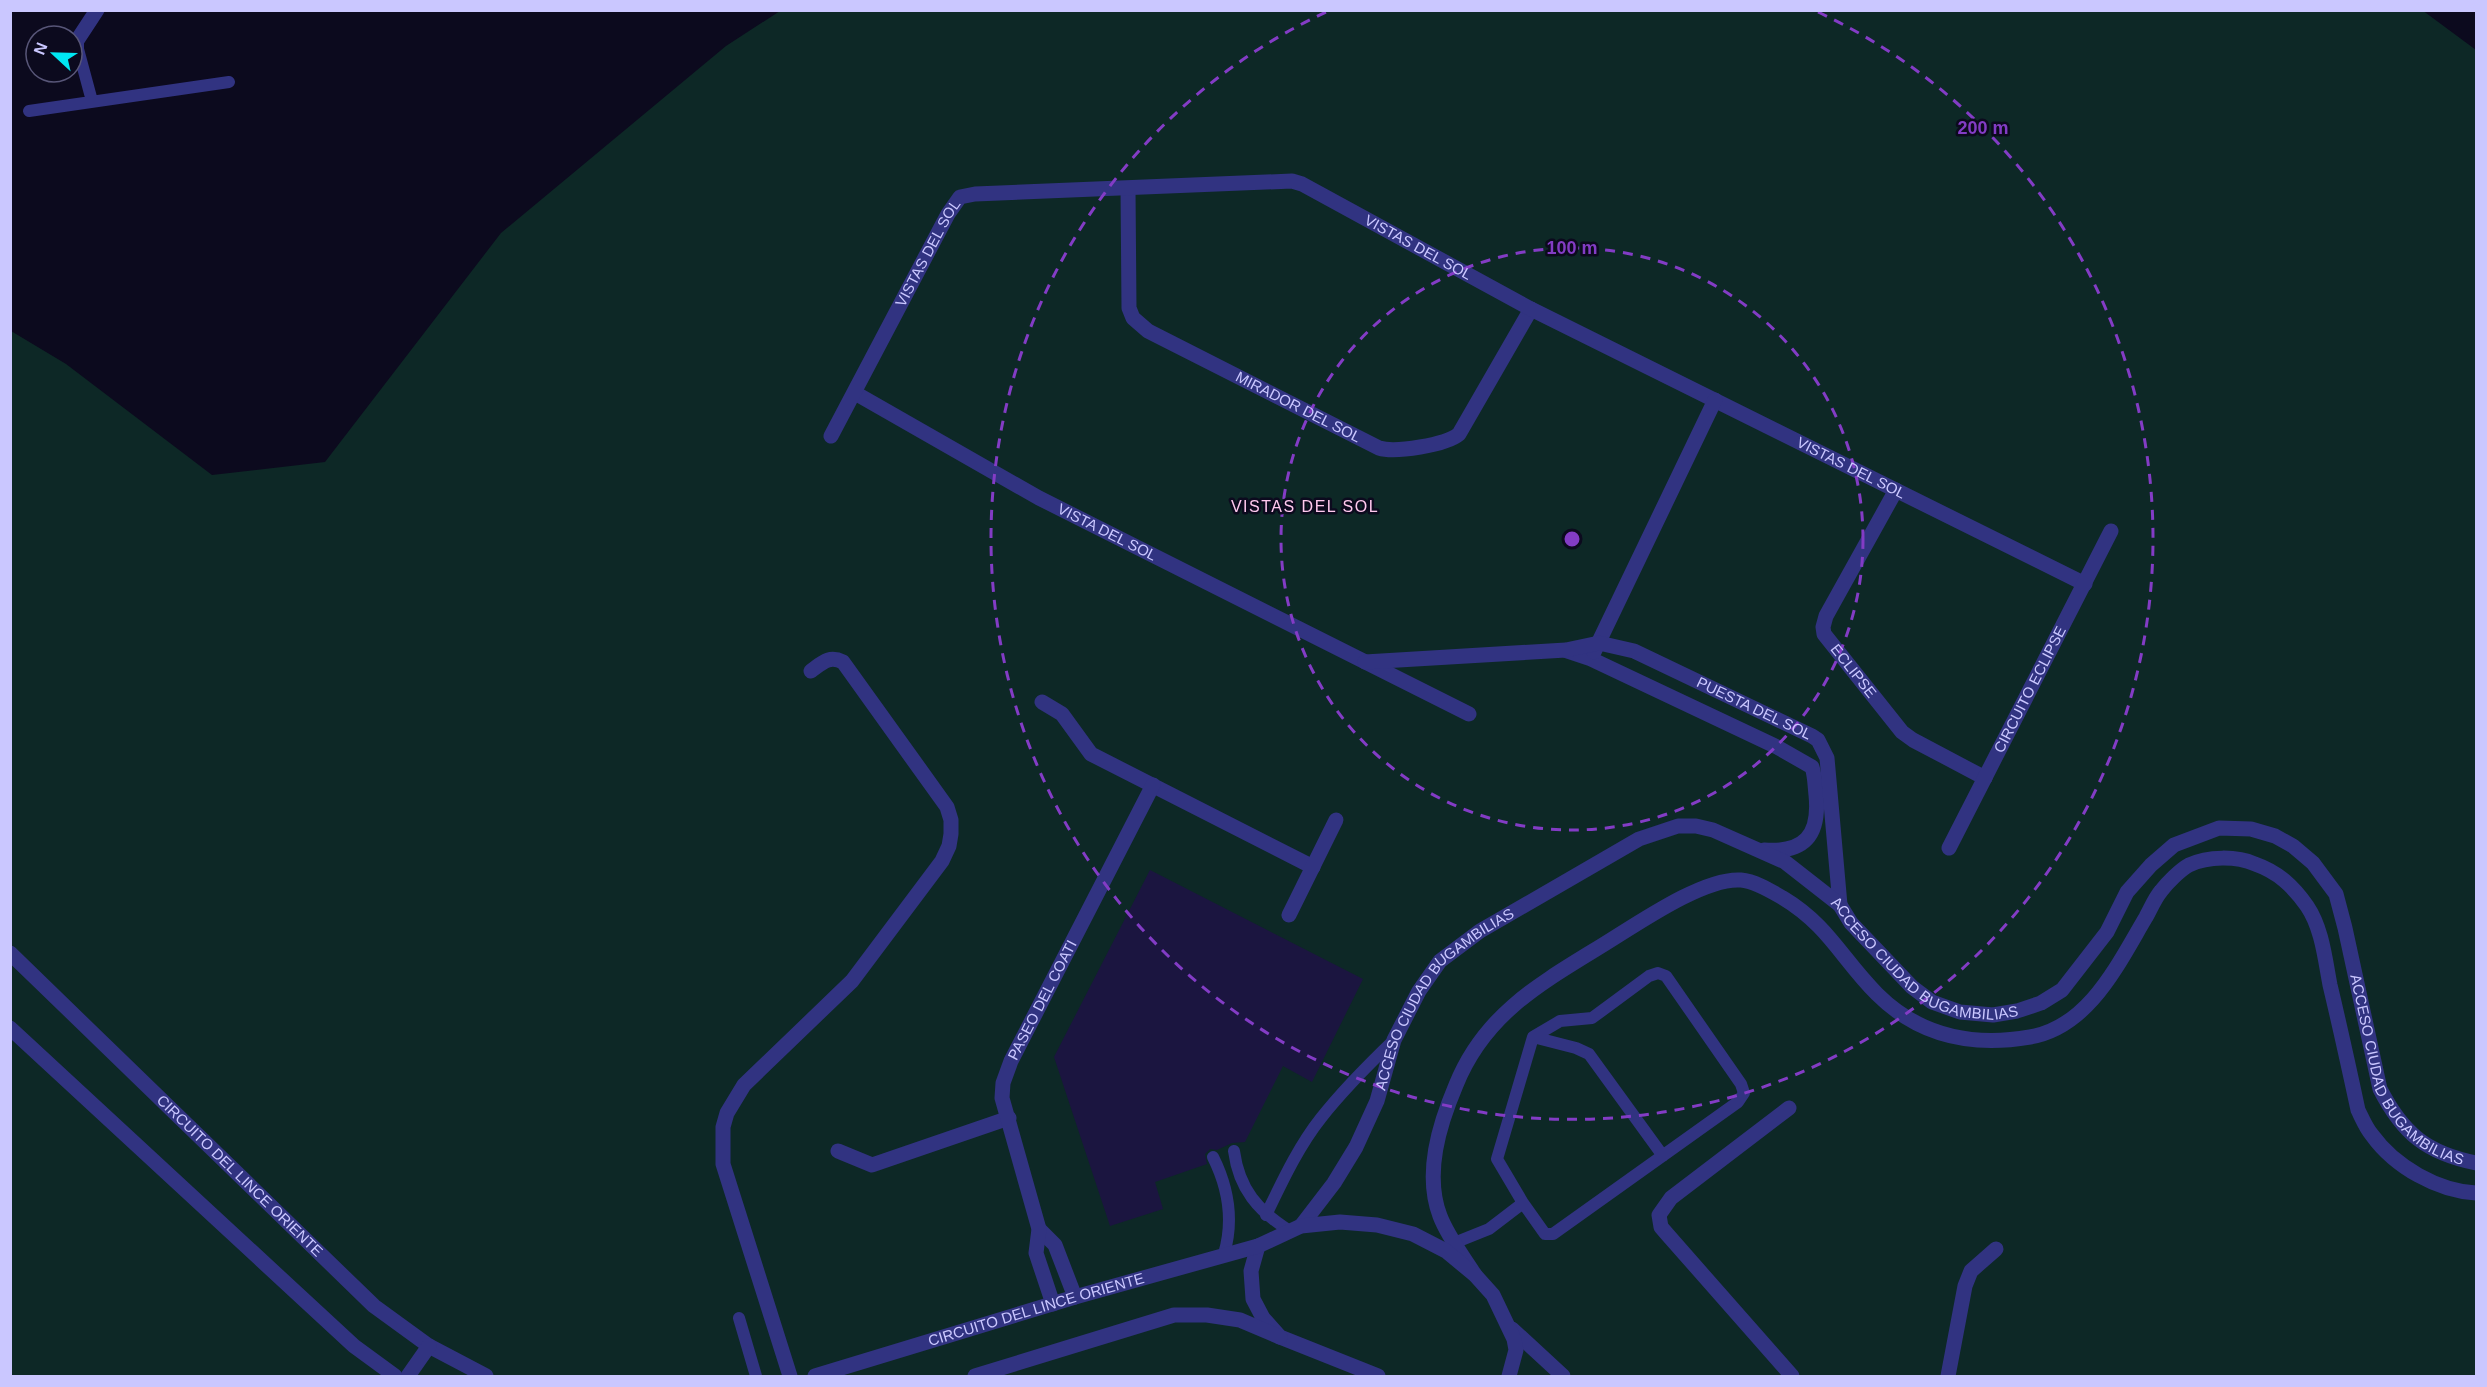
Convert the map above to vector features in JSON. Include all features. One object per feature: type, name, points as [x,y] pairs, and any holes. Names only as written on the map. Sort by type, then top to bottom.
[{"type":"street","points":[[84,30],[97,10]]},
{"type":"street","name":"VISTAS DEL SOL","points":[[831,436],[948,214],[960,197],[975,194],[1298,182],[1531,309],[2085,584]]},
{"type":"street","name":"MIRADOR DEL SOL","points":[[1128,189],[1127,297],[1133,318],[1149,331],[1379,448],[1395,450],[1447,441],[1455,437],[1463,429],[1531,309]]},
{"type":"street","name":"VISTA DEL SOL","points":[[855,393],[1039,498],[1469,714]]},
{"type":"street","points":[[1566,650],[1591,659],[1715,400]]},
{"type":"street","name":"ECLIPSE","points":[[1896,490],[1827,616],[1822,627],[1824,634],[1902,732],[1985,778]]},
{"type":"street","name":"CIRCUITO ECLIPSE","points":[[1949,848],[2111,531]]},
{"type":"street","points":[[1365,662],[1566,650],[1599,643]]},
{"type":"street","name":"PUESTA DEL SOL","points":[[1599,643],[1634,651],[1788,724],[1818,740],[1827,758]]},
{"type":"street","points":[[790,1377],[723,1164],[722,1143],[725,1120],[744,1085],[852,981],[942,861],[949,846],[951,834],[951,819],[938,792],[843,662],[836,658],[828,659],[811,671]]},
{"type":"street","name":"PUESTA DEL SOL","points":[[1591,659],[1777,747],[1812,767]]},
{"type":"street","points":[[1042,702],[1062,714],[1091,754],[1313,867]]},
{"type":"street","points":[[1777,747],[1788,724]]},
{"type":"street","points":[[1761,850],[1790,849],[1808,839],[1816,819],[1812,767],[1827,758],[1840,905]]},
{"type":"street","name":"PASEO DEL COATI","points":[[1053,1304],[1036,1253],[1039,1229],[1002,1098],[1003,1083],[1011,1061],[1153,785]]},
{"type":"street","points":[[1289,915],[1336,820]]},
{"type":"street","name":"ACCESO CIUDAD BUGAMBILIAS","points":[[1296,1229],[1334,1183],[1356,1147],[1377,1101],[1394,1040],[1419,991],[1440,961],[1480,931],[1639,839],[1678,826],[1696,826],[1713,830],[1785,862],[1840,905],[1851,923],[1912,987],[1932,1002],[1960,1012],[1994,1015],[2017,1011],[2041,1003],[2062,990],[2107,932],[2127,892],[2151,865],[2174,845],[2219,828],[2251,829],[2275,836],[2293,846],[2313,863],[2336,894],[2380,1089],[2391,1111],[2410,1134],[2428,1147],[2451,1158],[2476,1163]]},
{"type":"street","name":"ACCESO CIUDAD BUGAMBILIAS","points":[[1475,1275],[1454,1243],[1441,1217],[1435,1194],[1437,1137],[1463,1067],[1483,1034],[1514,1003],[1557,973],[1680,899],[1715,884],[1743,880],[1768,889],[1803,910],[1833,939],[1876,993],[1910,1022],[1959,1039],[2002,1041],[2034,1037],[2073,1020],[2097,995],[2161,890],[2188,865],[2220,858],[2251,861],[2277,873],[2309,909],[2320,938],[2358,1110],[2372,1135],[2390,1155],[2438,1186],[2476,1193]]},
{"type":"street","name":"CIRCUITO DEL LINCE ORIENTE","points":[[10,953],[374,1306],[429,1346],[486,1377]]},
{"type":"street","points":[[10,1028],[354,1346],[394,1377]]},
{"type":"street","points":[[1789,1108],[1671,1198],[1659,1215],[1661,1227],[1792,1377]]},
{"type":"street","points":[[838,1151],[872,1165],[1009,1118]]},
{"type":"street","points":[[1296,1229],[1340,1222],[1377,1224],[1413,1234],[1446,1251],[1475,1275],[1492,1295],[1510,1327],[1516,1350],[1511,1374]]},
{"type":"street","name":"PASEO DEL COATI","points":[[1039,1229],[1055,1245],[1075,1297]]},
{"type":"street","name":"CIRCUITO DEL LINCE ORIENTE","points":[[815,1377],[1075,1297],[1258,1246],[1296,1229]]},
{"type":"street","points":[[1258,1246],[1251,1271],[1253,1299],[1263,1318],[1280,1337]]},
{"type":"street","points":[[1948,1377],[1965,1286],[1971,1271],[1995,1249]]},
{"type":"street","points":[[975,1377],[1174,1315],[1207,1315],[1240,1320],[1378,1377]]},
{"type":"street","points":[[1510,1327],[1563,1377]]},
{"type":"street","points":[[408,1377],[429,1346]]},
{"type":"lane","points":[[84,72],[92,102]]},
{"type":"lane","points":[[29,111],[230,82]]},
{"type":"lane","points":[[1654,973],[1666,976],[1741,1084],[1744,1093],[1738,1102],[1663,1156],[1553,1234],[1542,1232],[1500,1166],[1497,1156],[1533,1037],[1560,1022],[1592,1018],[1654,973]]},
{"type":"lane","points":[[1533,1037],[1576,1048],[1589,1054],[1663,1156]]},
{"type":"lane","points":[[1266,1215],[1290,1166],[1320,1119],[1355,1077],[1394,1040]]},
{"type":"lane","points":[[1234,1151],[1242,1184],[1250,1198],[1266,1215],[1296,1229]]},
{"type":"lane","points":[[1213,1157],[1223,1178],[1229,1202],[1228,1239],[1224,1254]]},
{"type":"lane","points":[[1454,1243],[1489,1229],[1523,1203]]},
{"type":"lane","points":[[739,1317],[756,1377]]},
{"type":"green space","points":[[2422,10],[2476,50],[2476,1376],[11,1376],[11,331],[66,364],[212,475],[325,462],[501,233],[726,46],[780,11]]},
{"type":"building","points":[[1150,870],[1363,979],[1312,1082],[1283,1066],[1245,1142],[1232,1143],[1217,1150],[1210,1149],[1205,1154],[1207,1164],[1155,1182],[1163,1209],[1110,1226],[1054,1057]]},
{"type":"district","name":"VISTAS DEL SOL","points":[[1305,506]]}]
